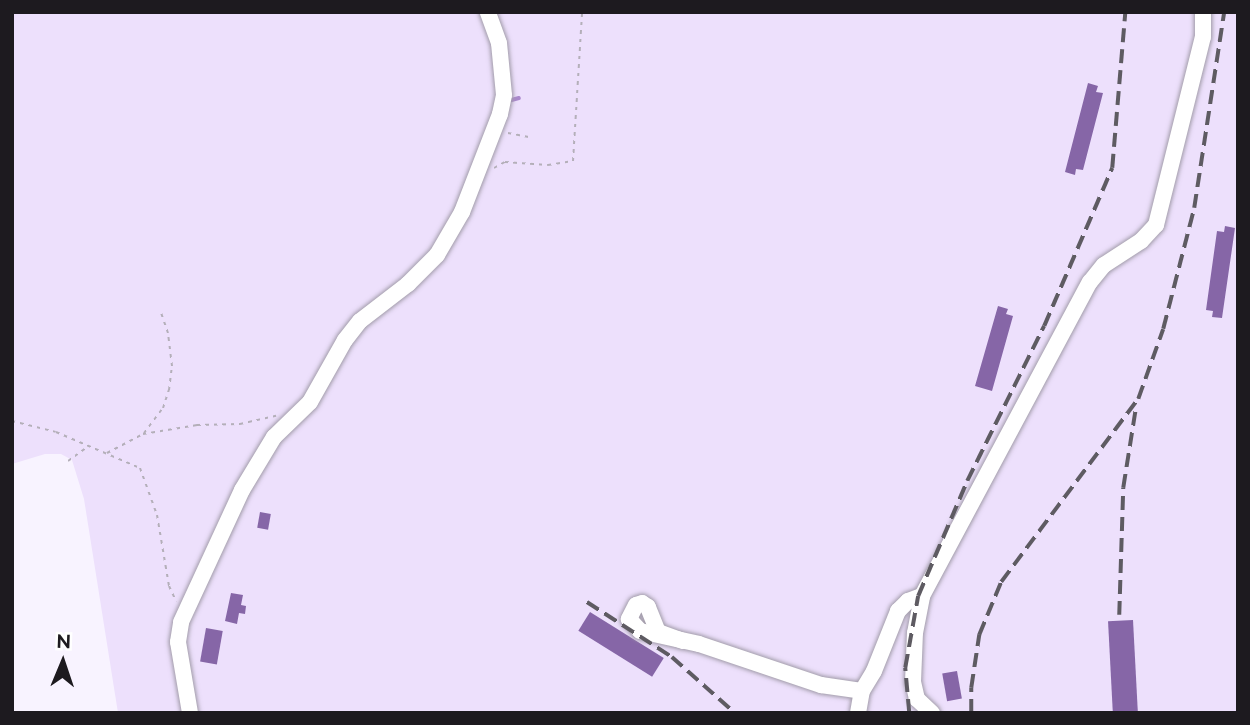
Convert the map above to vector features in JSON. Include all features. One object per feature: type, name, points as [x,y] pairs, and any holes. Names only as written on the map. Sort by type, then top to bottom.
[{"type":"lane","points":[[191,713],[172,642],[242,490],[263,452],[310,402],[345,340],[360,321],[408,284],[437,254],[461,212],[500,114],[503,82],[499,43],[488,12]]},
{"type":"lane","points":[[932,713],[917,699],[913,682],[915,633],[922,596],[1090,282],[1104,265],[1141,242],[1156,225],[1203,37],[1203,12]]},
{"type":"lane","points":[[858,713],[862,691],[874,671],[898,611],[908,601],[922,596]]},
{"type":"lane","points":[[683,640],[821,685],[862,691]]},
{"type":"path","points":[[490,175],[495,166],[505,162],[548,165],[573,160],[582,12]]},
{"type":"path","points":[[493,130],[533,138]]},
{"type":"path","points":[[143,434],[163,408],[169,390],[172,366],[168,333],[161,313]]},
{"type":"path","points":[[107,453],[143,434],[197,425],[240,424],[260,417],[275,416],[290,421]]},
{"type":"path","points":[[12,421],[56,432],[140,468],[147,480],[173,599]]},
{"type":"path","points":[[68,461],[88,446]]},
{"type":"shaded area","points":[[12,12],[1238,12],[1238,713],[118,713],[84,499],[72,460],[61,454],[45,454],[12,464]]},
{"type":"building","points":[[1088,83],[1098,86],[1096,92],[1103,93],[1083,170],[1076,169],[1075,175],[1065,172]]},
{"type":"building","points":[[1225,226],[1235,228],[1222,318],[1212,317],[1213,311],[1206,310],[1217,231],[1224,232]]},
{"type":"building","points":[[998,306],[1008,309],[1006,314],[1013,316],[992,391],[975,386]]},
{"type":"building","points":[[260,512],[271,514],[268,530],[257,528]]},
{"type":"building","points":[[231,593],[243,595],[241,605],[246,606],[245,614],[239,613],[237,624],[225,621]]},
{"type":"building","points":[[590,612],[664,658],[652,677],[578,631]]},
{"type":"building","points":[[1133,620],[1138,712],[1113,713],[1108,621]]},
{"type":"building","points":[[206,628],[223,631],[217,664],[200,661]]},
{"type":"building","points":[[957,671],[962,699],[947,701],[942,674]]},
{"type":"waterway","points":[[508,101],[519,98]]},
{"type":"railway","points":[[909,713],[905,668],[918,596],[967,481],[1044,326],[1112,168],[1125,12]]},
{"type":"railway","points":[[971,713],[971,688],[979,635],[1001,582],[1138,399],[1163,329],[1194,208],[1224,12]]},
{"type":"railway","points":[[1119,615],[1123,488],[1136,406]]},
{"type":"railway","points":[[587,602],[672,657],[735,713]]}]
